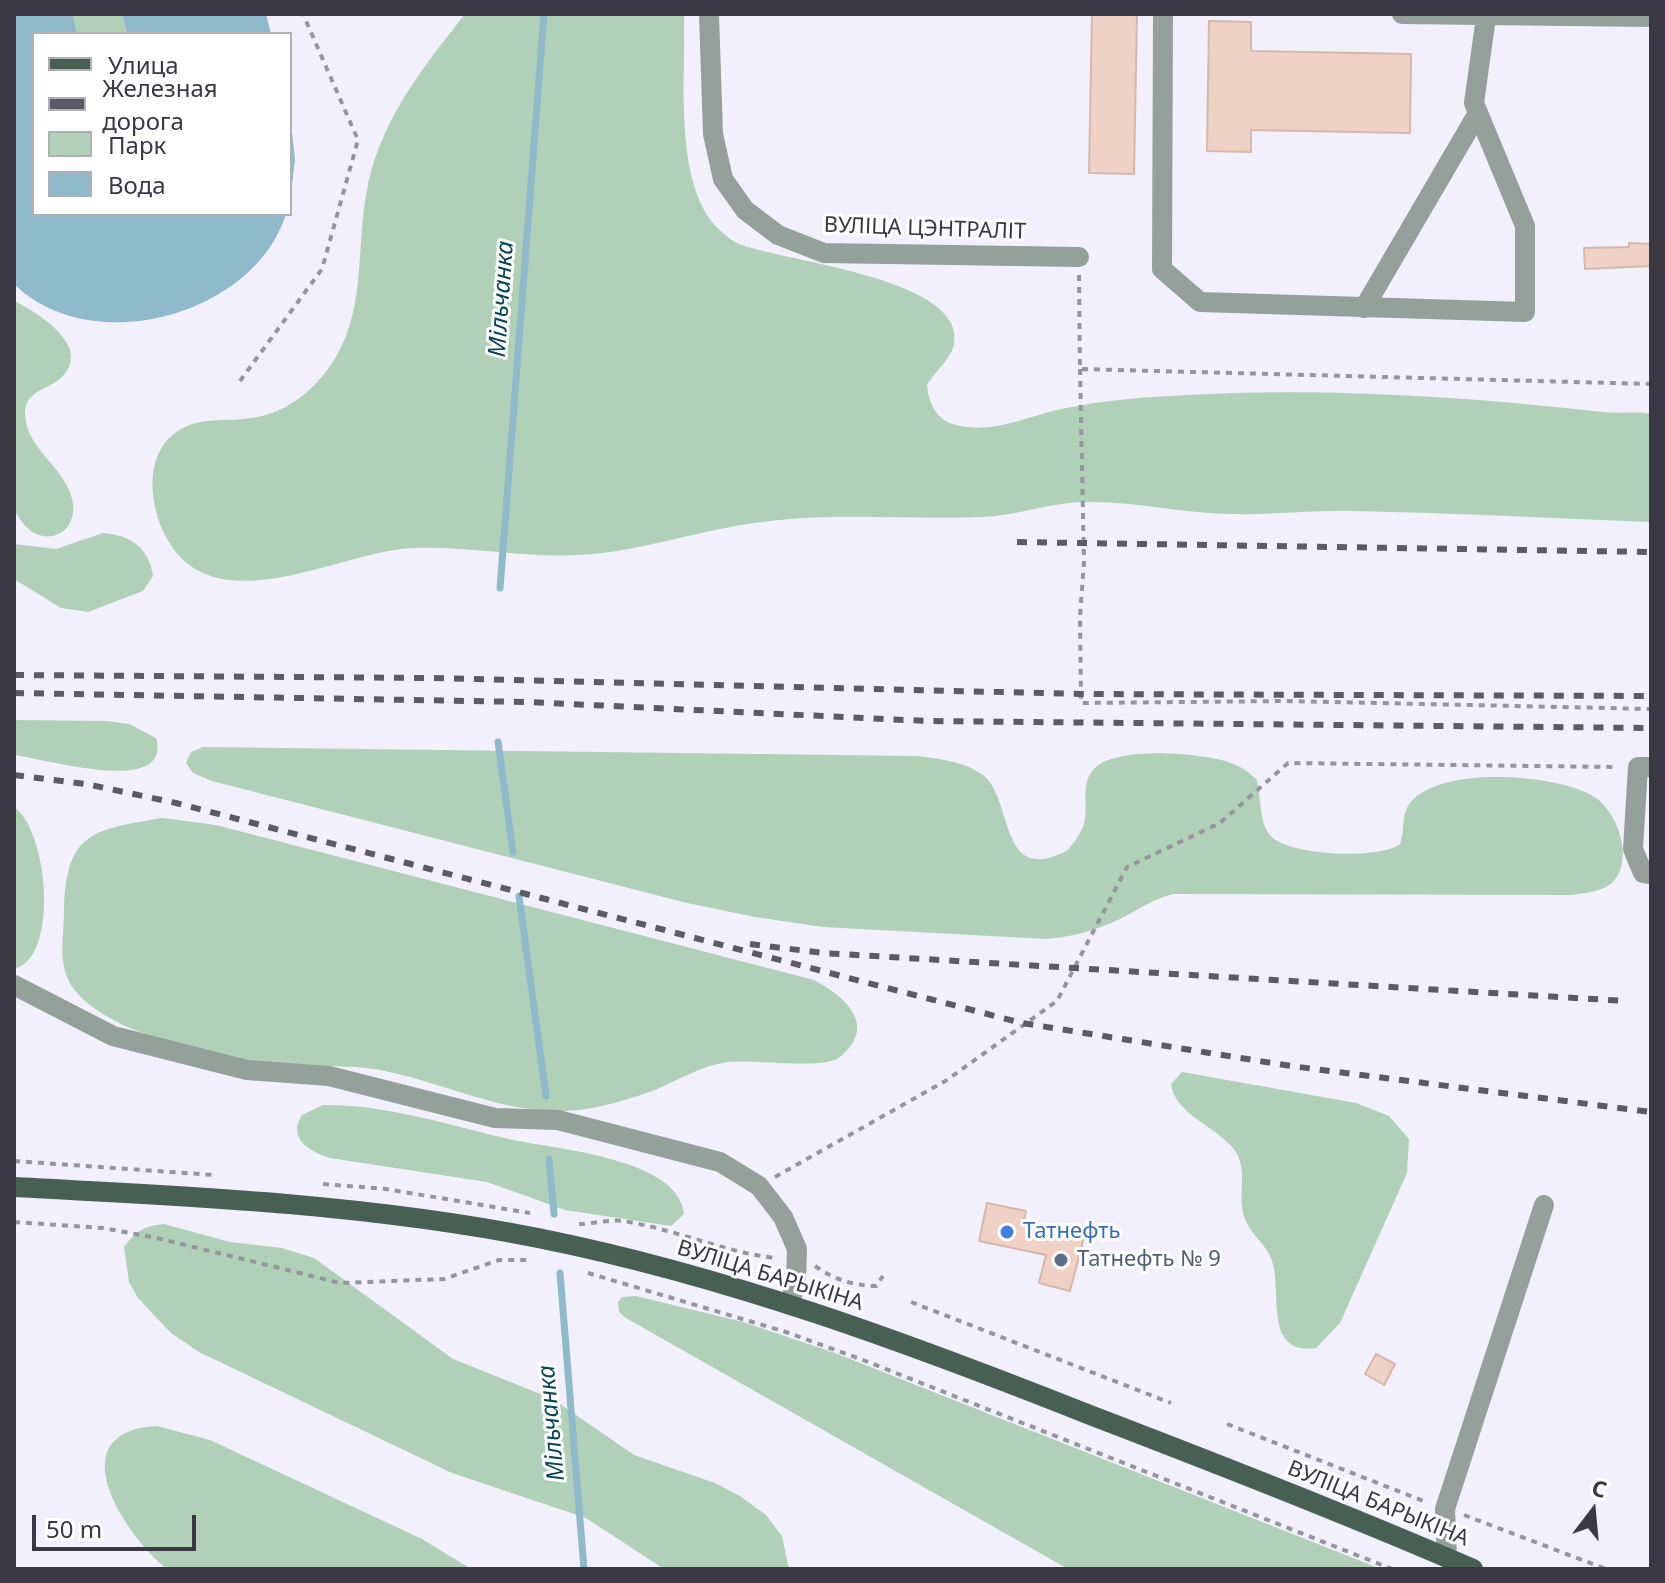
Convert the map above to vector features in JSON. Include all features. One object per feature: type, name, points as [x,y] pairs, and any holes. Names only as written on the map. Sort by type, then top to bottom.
[{"type":"main road","name":"ВУЛІЦА БАРЫКІНА","points":[[14,1187],[272,1204],[533,1237],[655,1266],[790,1305],[942,1357],[1473,1569]]},
{"type":"street","name":"ВУЛІЦА ЦЭНТРАЛІТ","points":[[709,14],[713,134],[723,179],[745,210],[778,235],[824,253],[1079,257]]},
{"type":"street","points":[[1163,14],[1162,269],[1200,302],[1525,312],[1525,226],[1474,103],[1486,17]]},
{"type":"street","points":[[1402,14],[1651,17]]},
{"type":"street","points":[[1364,308],[1478,113]]},
{"type":"street","points":[[1644,767],[1633,849],[1643,873],[1651,874]]},
{"type":"street","points":[[14,985],[113,1036],[247,1070],[344,1080],[495,1118],[558,1120],[720,1162],[759,1186],[783,1217],[803,1260],[790,1305]]},
{"type":"street","points":[[1447,1558],[1445,1509],[1544,1205]]},
{"type":"path","points":[[240,381],[322,269],[358,140],[303,14]]},
{"type":"path","points":[[1079,257],[1084,562],[1080,616],[1081,703],[1287,701],[1651,709]]},
{"type":"path","points":[[1080,369],[1651,384]]},
{"type":"path","points":[[759,1186],[947,1080],[1057,1001],[1127,867],[1220,823],[1288,763],[1644,767]]},
{"type":"path","points":[[579,1224],[619,1220],[675,1233],[744,1255],[803,1260],[836,1280],[859,1285],[876,1286],[883,1276]]},
{"type":"path","points":[[14,1222],[103,1228],[157,1238],[340,1283],[444,1279],[499,1260],[531,1260]]},
{"type":"path","points":[[588,1273],[772,1328],[863,1360],[1392,1569]]},
{"type":"path","points":[[911,1302],[1171,1403]]},
{"type":"path","points":[[1227,1424],[1606,1569]]},
{"type":"green space","points":[[73,14],[122,14],[126,32],[77,32]]},
{"type":"green space","points":[[465,14],[684,14],[687,150],[700,201],[712,222],[735,242],[864,275],[901,287],[931,302],[950,322],[954,345],[927,385],[932,405],[949,423],[982,428],[1105,402],[1266,392],[1434,397],[1608,413],[1645,413],[1651,414],[1651,522],[1354,511],[1213,513],[1089,502],[982,517],[789,519],[739,525],[625,550],[579,555],[414,548],[384,552],[278,578],[243,581],[211,576],[184,561],[163,531],[153,495],[156,461],[162,447],[173,435],[188,426],[273,413],[309,390],[331,365],[350,325],[355,304],[366,195],[380,144],[404,98]]},
{"type":"green space","points":[[14,301],[36,313],[58,332],[71,354],[70,365],[62,377],[33,395],[25,413],[32,438],[70,492],[73,504],[71,520],[57,535],[34,533],[14,510]]},
{"type":"green space","points":[[103,533],[122,536],[143,550],[153,576],[143,591],[88,612],[61,608],[14,579],[14,544],[56,549]]},
{"type":"green space","points":[[14,720],[129,724],[156,738],[156,756],[145,766],[126,771],[76,767],[14,755]]},
{"type":"green space","points":[[203,747],[925,757],[960,764],[983,775],[993,787],[1019,849],[1030,858],[1046,859],[1068,850],[1081,831],[1087,782],[1093,770],[1119,757],[1181,754],[1218,759],[1235,765],[1257,780],[1262,815],[1269,834],[1293,847],[1333,853],[1373,852],[1400,844],[1407,807],[1425,791],[1471,778],[1527,779],[1553,782],[1593,796],[1610,813],[1623,850],[1619,874],[1612,883],[1592,892],[1571,895],[1173,894],[1101,927],[1047,939],[823,927],[687,903],[212,781],[193,773],[186,763],[191,752]]},
{"type":"green space","points":[[14,807],[26,820],[35,840],[44,892],[38,942],[29,960],[14,969]]},
{"type":"green space","points":[[162,818],[216,825],[814,980],[846,1003],[857,1023],[857,1034],[840,1057],[832,1061],[805,1064],[728,1062],[700,1070],[633,1098],[573,1111],[516,1107],[369,1068],[259,1064],[151,1037],[98,1011],[79,995],[67,977],[62,944],[66,885],[77,850],[101,832]]},
{"type":"green space","points":[[1182,1072],[1356,1103],[1389,1116],[1409,1139],[1407,1173],[1340,1323],[1316,1348],[1298,1347],[1287,1341],[1281,1329],[1274,1267],[1266,1249],[1247,1224],[1243,1210],[1242,1173],[1238,1156],[1225,1140],[1180,1104],[1171,1084]]},
{"type":"green space","points":[[323,1105],[393,1112],[610,1159],[638,1168],[660,1180],[677,1195],[684,1214],[671,1226],[565,1210],[487,1182],[330,1158],[308,1148],[297,1131],[302,1115]]},
{"type":"green space","points":[[164,1224],[230,1242],[282,1248],[314,1258],[453,1359],[553,1399],[634,1455],[715,1483],[740,1496],[766,1515],[782,1536],[789,1569],[664,1569],[586,1518],[452,1473],[199,1352],[171,1333],[138,1298],[129,1282],[124,1247],[141,1230]]},
{"type":"green space","points":[[636,1296],[743,1322],[835,1353],[1381,1569],[1068,1569],[626,1318],[619,1312],[618,1302],[622,1297]]},
{"type":"green space","points":[[157,1426],[210,1440],[422,1539],[471,1569],[167,1569],[133,1533],[119,1510],[108,1487],[105,1464],[110,1446],[127,1432]]},
{"type":"water","points":[[14,14],[73,14],[77,32],[32,32],[32,216],[285,216],[268,249],[241,279],[206,301],[167,316],[125,322],[84,319],[46,307],[14,284]]},
{"type":"water","points":[[122,14],[266,14],[270,32],[126,32]]},
{"type":"water","points":[[292,132],[295,159],[292,185]]},
{"type":"building","points":[[1092,14],[1137,14],[1134,174],[1089,173]]},
{"type":"building","points":[[1209,21],[1251,22],[1251,51],[1411,54],[1410,133],[1251,130],[1251,152],[1207,151]]},
{"type":"building","points":[[1629,243],[1651,244],[1651,266],[1585,269],[1584,248],[1629,247]]},
{"type":"building","points":[[987,1203],[1026,1211],[1024,1220],[1084,1237],[1070,1291],[1039,1283],[1046,1255],[979,1241]]},
{"type":"building","points":[[1376,1354],[1395,1364],[1384,1385],[1365,1374]]},
{"type":"waterway","name":"Мільчанка","points":[[500,588],[544,14]]},
{"type":"waterway","name":"Мільчанка","points":[[498,742],[513,852]]},
{"type":"waterway","name":"Мільчанка","points":[[519,896],[546,1096]]},
{"type":"waterway","name":"Мільчанка","points":[[549,1159],[554,1214]]},
{"type":"waterway","name":"Мільчанка","points":[[560,1273],[584,1569]]},
{"type":"railway","points":[[1017,542],[1651,552]]},
{"type":"railway","points":[[14,675],[431,678],[1080,694],[1651,696]]},
{"type":"railway","points":[[14,693],[528,702],[927,721],[1651,728]]},
{"type":"railway","points":[[14,775],[86,784],[176,803],[1022,1023],[1291,1066],[1651,1112]]},
{"type":"railway","points":[[750,944],[823,953],[1626,1001]]},
{"type":"place","name":"Татнефть","points":[[1007,1232]]},
{"type":"place","name":"Татнефть № 9","points":[[1061,1260]]}]
